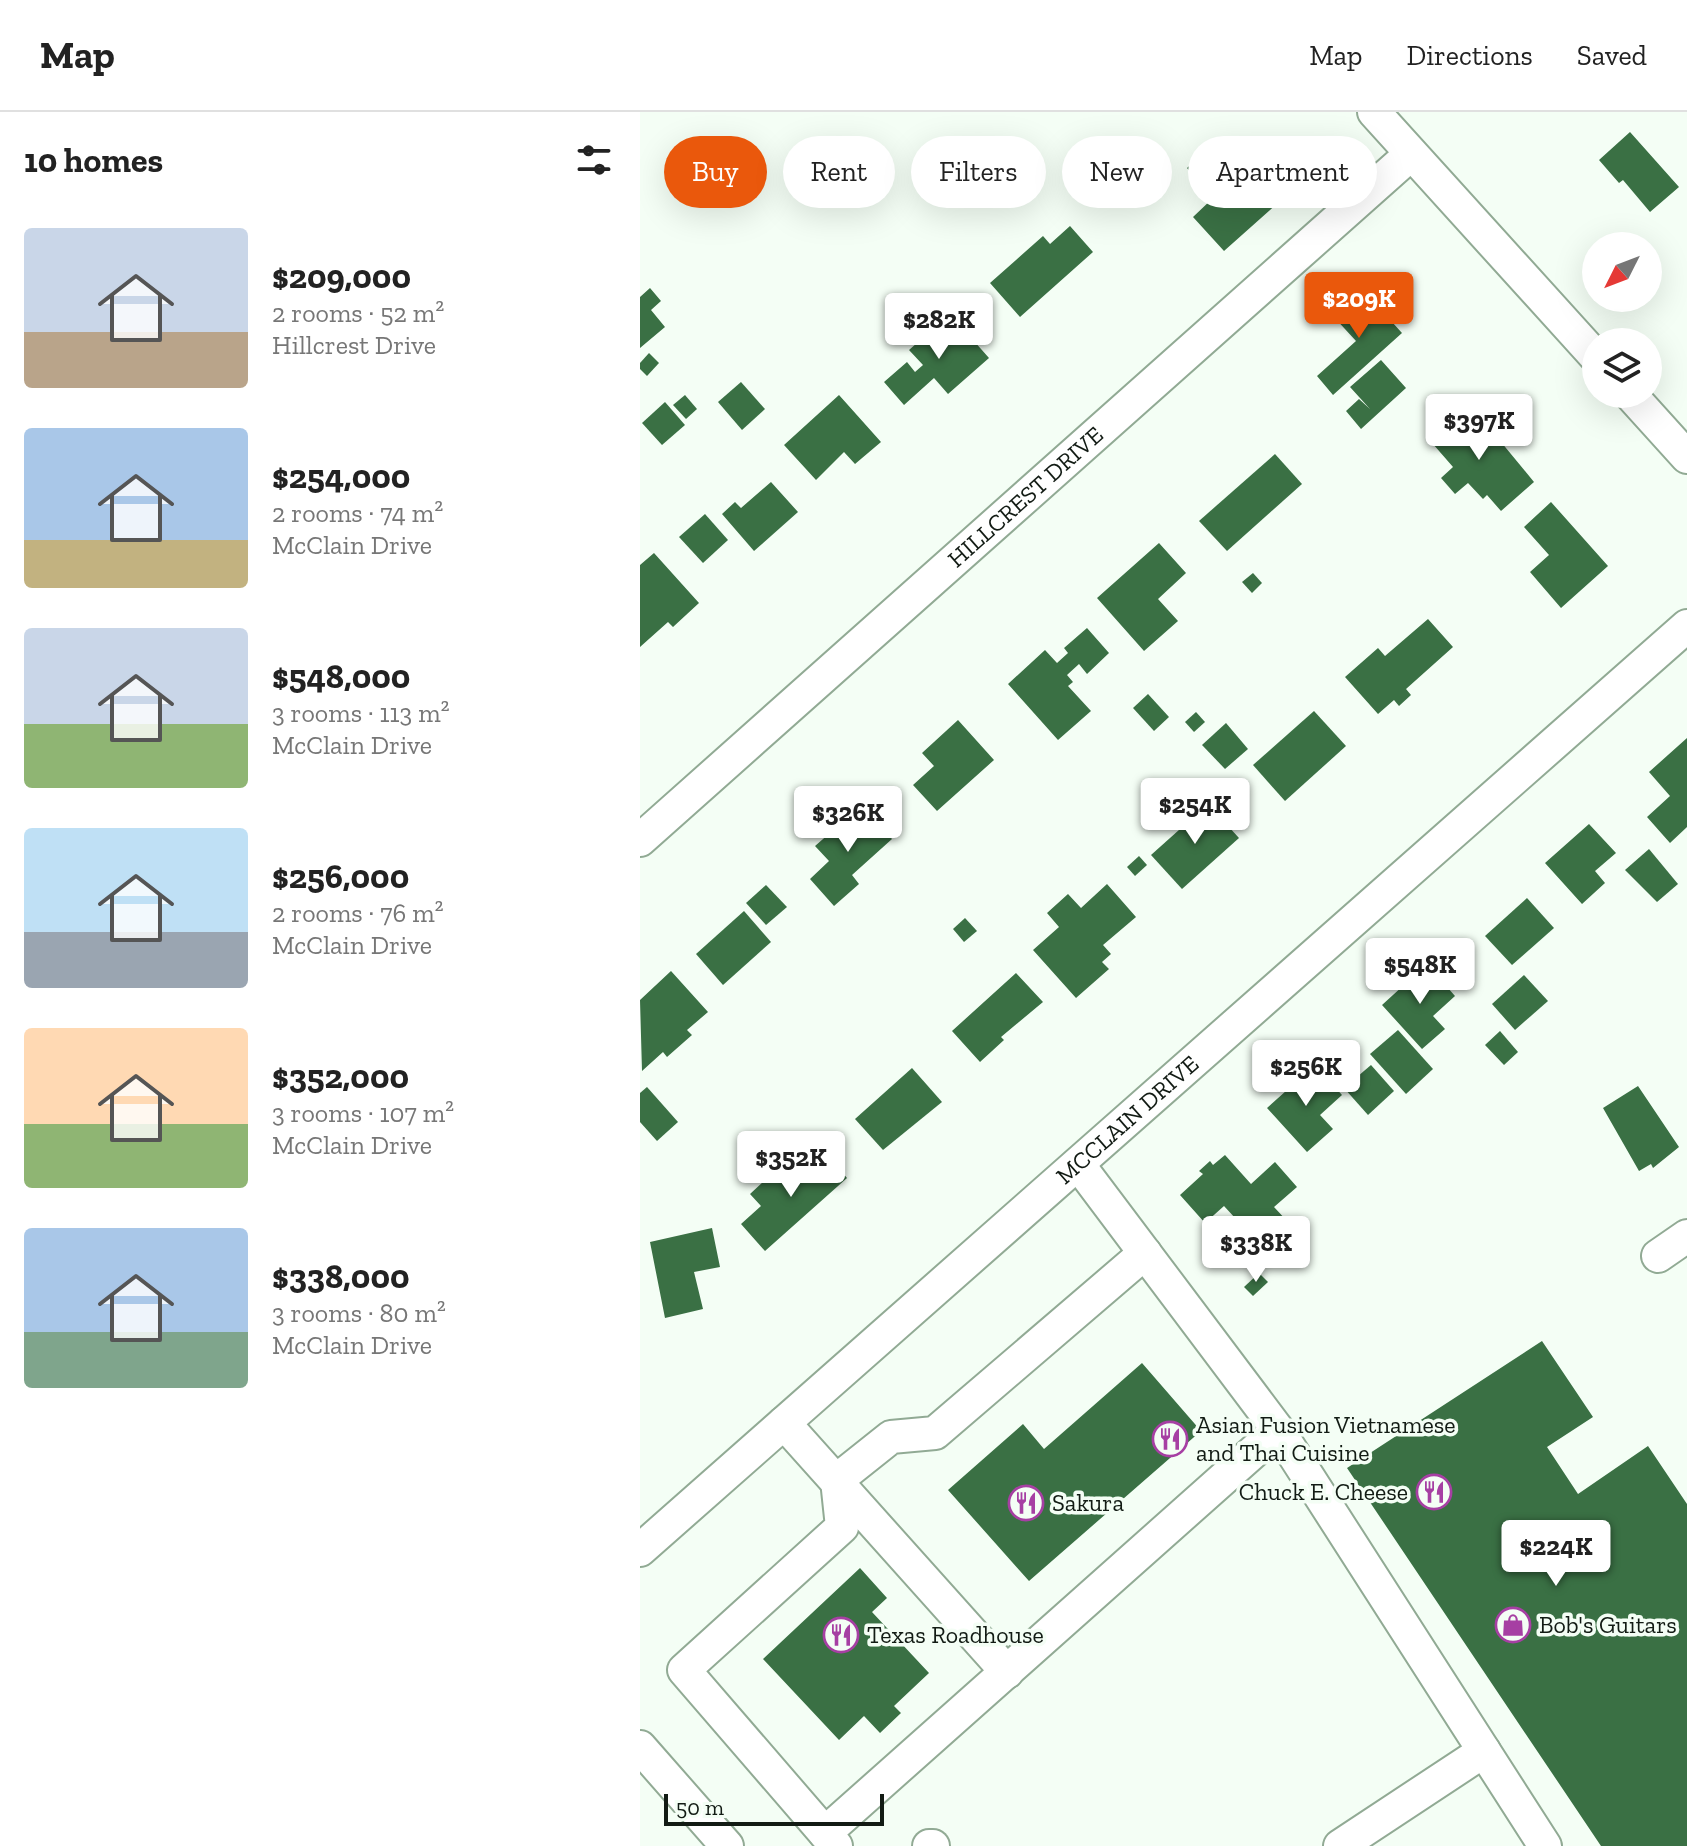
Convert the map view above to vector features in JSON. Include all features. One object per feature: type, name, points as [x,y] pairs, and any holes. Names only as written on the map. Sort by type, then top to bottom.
[{"type":"street","points":[[1374,112],[1582,342]]},
{"type":"street","name":"HILLCREST DRIVE","points":[[640,840],[1411,154]]},
{"type":"street","points":[[1643,408],[1687,457]]},
{"type":"street","name":"MCCLAIN DRIVE","points":[[640,1550],[1687,626]]},
{"type":"street","points":[[1078,1164],[1278,1430],[1545,1846]]},
{"type":"street","points":[[1658,1256],[1687,1236]]},
{"type":"street","points":[[837,1480],[891,1437],[935,1433],[1145,1253]]},
{"type":"street","points":[[784,1423],[1007,1672]]},
{"type":"street","points":[[837,1480],[842,1527],[684,1670],[830,1840],[1007,1672],[1278,1430]]},
{"type":"street","points":[[640,1747],[727,1846]]},
{"type":"street","points":[[1340,1846],[1484,1751]]},
{"type":"building","points":[[1630,132],[1679,187],[1650,212],[1623,180],[1619,183],[1599,160]]},
{"type":"building","points":[[1202,208],[1272,208],[1224,251],[1193,217]]},
{"type":"building","points":[[1070,226],[1093,252],[1020,317],[990,283],[1043,236],[1050,244]]},
{"type":"building","points":[[650,288],[661,301],[651,310],[665,327],[640,348],[640,297]]},
{"type":"building","points":[[1363,290],[1402,333],[1333,395],[1317,376],[1356,341],[1333,316]]},
{"type":"building","points":[[950,314],[989,358],[948,394],[934,378],[904,405],[884,382],[907,362],[915,372],[923,365],[909,350]]},
{"type":"building","points":[[649,353],[659,363],[647,376],[640,369],[640,363]]},
{"type":"building","points":[[1381,360],[1406,388],[1361,429],[1346,411],[1359,399],[1370,409],[1350,387]]},
{"type":"building","points":[[741,382],[765,409],[742,430],[718,402]]},
{"type":"building","points":[[685,395],[697,409],[686,419],[673,405]]},
{"type":"building","points":[[839,395],[881,442],[855,464],[844,452],[816,480],[784,445]]},
{"type":"building","points":[[665,402],[685,425],[662,445],[642,423]]},
{"type":"building","points":[[1454,412],[1475,436],[1487,425],[1534,482],[1501,511],[1487,495],[1483,499],[1468,483],[1455,494],[1441,478],[1453,467],[1426,436]]},
{"type":"building","points":[[1275,454],[1302,484],[1227,551],[1199,521]]},
{"type":"building","points":[[771,482],[798,512],[754,551],[722,514],[735,502],[741,508]]},
{"type":"building","points":[[1551,502],[1608,566],[1561,608],[1530,572],[1549,555],[1524,527]]},
{"type":"building","points":[[705,514],[728,540],[703,563],[679,537]]},
{"type":"building","points":[[1159,543],[1186,573],[1158,599],[1178,621],[1144,651],[1097,598]]},
{"type":"building","points":[[654,553],[699,603],[673,627],[668,622],[640,647],[640,565]]},
{"type":"building","points":[[1253,573],[1262,583],[1252,593],[1242,582]]},
{"type":"building","points":[[1428,619],[1453,647],[1406,689],[1411,695],[1399,706],[1394,700],[1378,714],[1345,677],[1378,648],[1385,656]]},
{"type":"building","points":[[1087,628],[1109,653],[1087,674],[1079,664],[1067,675],[1073,682],[1068,686],[1091,711],[1058,740],[1008,684],[1045,650],[1057,663],[1068,653],[1064,648]]},
{"type":"building","points":[[1148,694],[1169,717],[1154,731],[1133,708]]},
{"type":"building","points":[[1314,711],[1346,746],[1285,801],[1253,765]]},
{"type":"building","points":[[1196,712],[1205,722],[1194,732],[1185,722]]},
{"type":"building","points":[[958,720],[994,760],[937,811],[913,785],[934,766],[922,753]]},
{"type":"building","points":[[1226,723],[1248,749],[1225,769],[1202,745]]},
{"type":"building","points":[[1687,738],[1687,827],[1670,843],[1647,817],[1670,796],[1649,772]]},
{"type":"building","points":[[1208,804],[1239,838],[1182,889],[1151,855]]},
{"type":"building","points":[[862,805],[892,839],[852,875],[859,884],[834,906],[810,879],[829,861],[815,846]]},
{"type":"building","points":[[1589,824],[1616,853],[1595,871],[1605,883],[1582,904],[1545,863]]},
{"type":"building","points":[[1649,849],[1678,884],[1657,902],[1625,870]]},
{"type":"building","points":[[1139,856],[1147,865],[1135,876],[1127,867]]},
{"type":"building","points":[[1107,884],[1136,917],[1103,945],[1111,954],[1102,962],[1109,969],[1076,998],[1033,950],[1059,927],[1047,913],[1068,894],[1081,908]]},
{"type":"building","points":[[766,885],[787,907],[766,925],[746,903]]},
{"type":"building","points":[[1527,898],[1554,928],[1512,965],[1485,936]]},
{"type":"building","points":[[744,911],[771,942],[723,985],[696,954]]},
{"type":"building","points":[[965,918],[977,931],[964,942],[953,929]]},
{"type":"building","points":[[1427,964],[1455,996],[1433,1016],[1445,1029],[1422,1049],[1382,1005]]},
{"type":"building","points":[[671,971],[708,1012],[687,1030],[692,1035],[667,1057],[663,1052],[642,1071],[640,1000]]},
{"type":"building","points":[[1016,973],[1043,1002],[1001,1037],[1004,1040],[980,1062],[952,1031]]},
{"type":"building","points":[[1524,975],[1548,1001],[1515,1030],[1492,1004]]},
{"type":"building","points":[[1398,1030],[1433,1069],[1406,1094],[1370,1054]]},
{"type":"building","points":[[1500,1031],[1518,1052],[1504,1065],[1485,1045]]},
{"type":"building","points":[[1315,1065],[1342,1095],[1320,1115],[1333,1129],[1307,1152],[1267,1108]]},
{"type":"building","points":[[1371,1065],[1394,1091],[1368,1115],[1344,1088]]},
{"type":"building","points":[[912,1068],[942,1102],[883,1150],[855,1119]]},
{"type":"building","points":[[1638,1086],[1679,1147],[1653,1168],[1651,1164],[1639,1171],[1603,1108]]},
{"type":"building","points":[[647,1087],[678,1122],[657,1141],[640,1122],[640,1093]]},
{"type":"building","points":[[823,1151],[847,1178],[765,1251],[741,1224],[761,1206],[750,1194],[781,1165],[792,1178]]},
{"type":"building","points":[[1225,1155],[1251,1184],[1275,1162],[1297,1187],[1274,1207],[1288,1222],[1274,1234],[1278,1238],[1259,1256],[1241,1236],[1247,1231],[1224,1206],[1205,1223],[1180,1195],[1203,1174],[1199,1171],[1210,1161],[1213,1165]]},
{"type":"building","points":[[712,1228],[720,1267],[694,1272],[703,1309],[665,1318],[650,1242]]},
{"type":"building","points":[[1259,1273],[1268,1282],[1253,1296],[1244,1287]]},
{"type":"building","points":[[1542,1341],[1593,1417],[1547,1447],[1578,1494],[1648,1446],[1687,1504],[1687,1846],[1601,1846],[1347,1468]]},
{"type":"building","points":[[1142,1363],[1201,1431],[1029,1581],[948,1490],[1023,1424],[1044,1449]]},
{"type":"building","name":"Texas Roadhouse","points":[[860,1568],[887,1598],[872,1612],[929,1673],[894,1706],[901,1713],[880,1733],[864,1716],[839,1740],[763,1659]]},
{"type":"place","name":"Asian Fusion Vietnamese and Thai Cuisine","points":[[1170,1439]]},
{"type":"place","name":"Chuck E. Cheese","points":[[1434,1492]]},
{"type":"place","name":"Sakura","points":[[1026,1503]]},
{"type":"place","name":"Bob's Guitars","points":[[1513,1625]]},
{"type":"place","name":"Texas Roadhouse","points":[[841,1635]]}]
